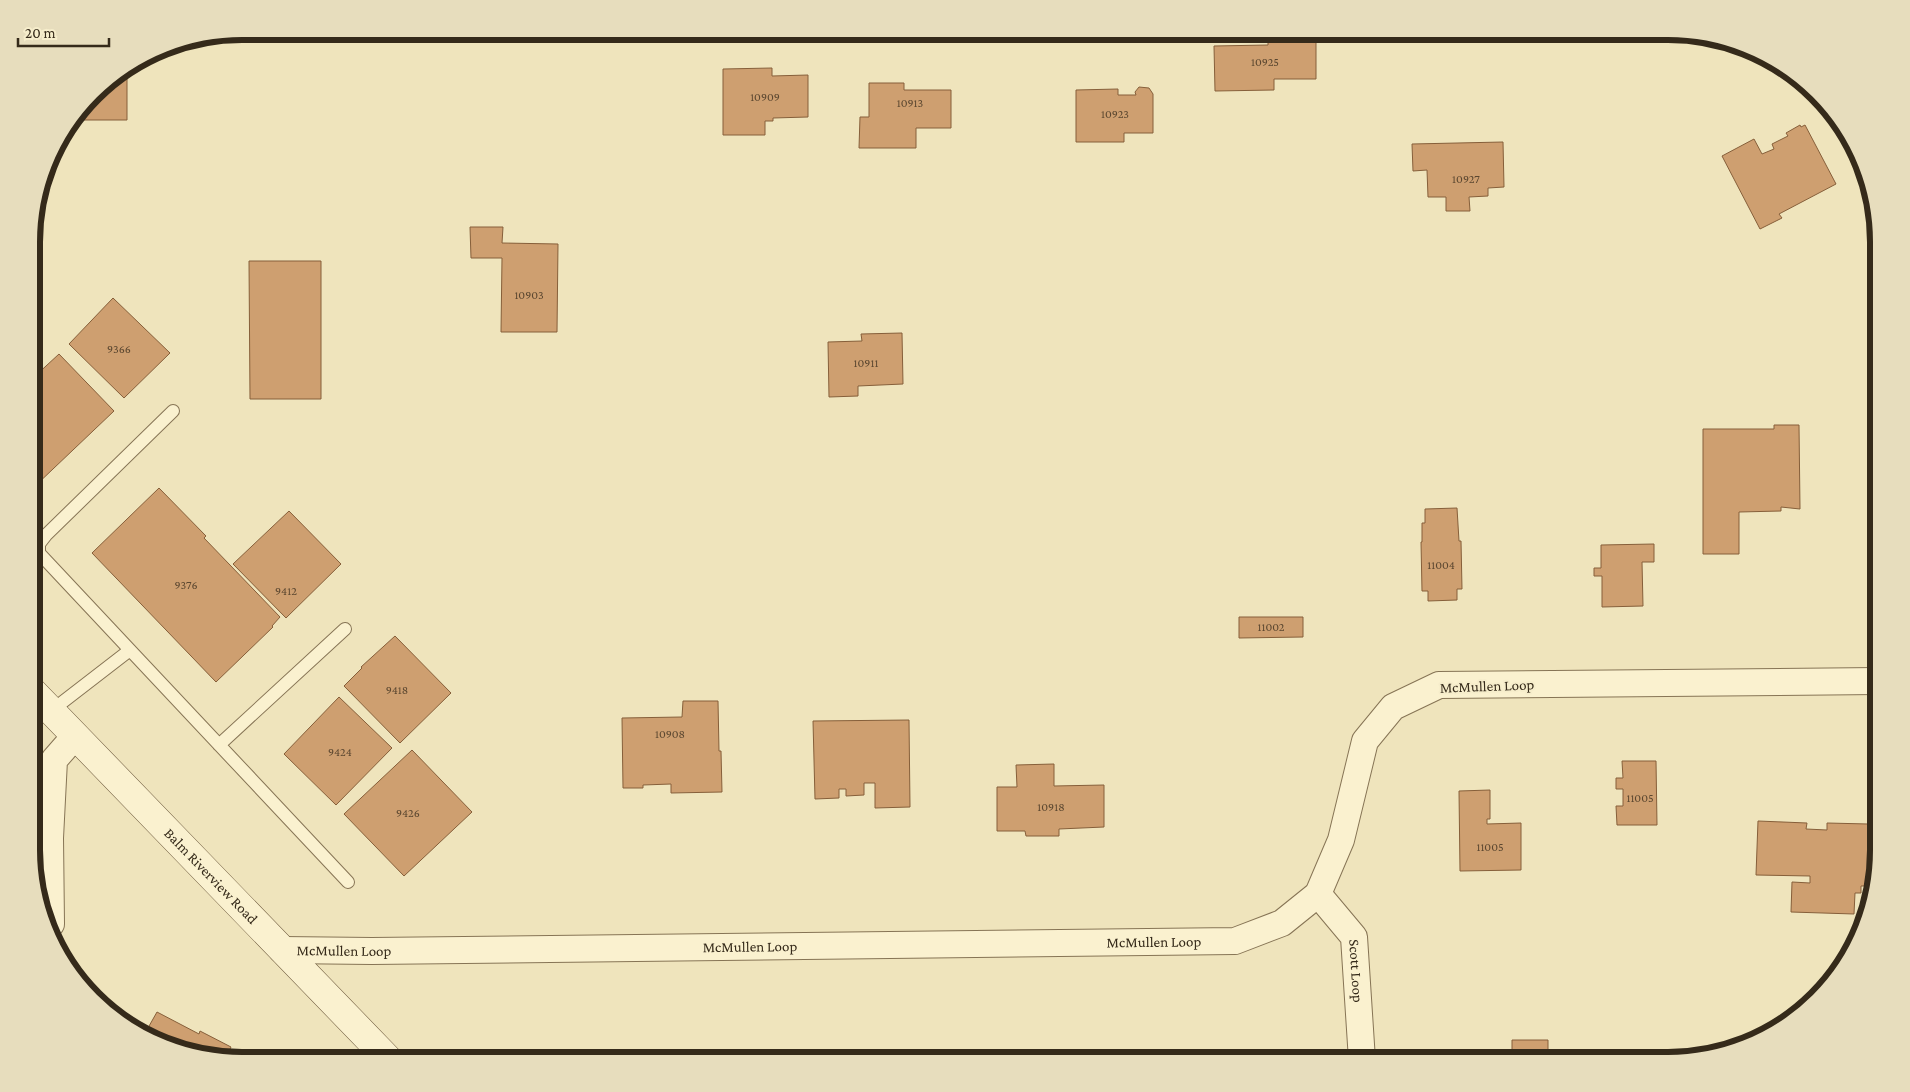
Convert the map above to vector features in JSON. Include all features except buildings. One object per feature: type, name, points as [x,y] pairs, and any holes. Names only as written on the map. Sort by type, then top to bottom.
[{"type":"main road","name":"Balm Riverview Road","points":[[42,701],[381,1052]]},
{"type":"street","name":"McMullen Loop","points":[[282,950],[372,951],[1235,941],[1282,923],[1318,894],[1342,840],[1366,741],[1393,707],[1439,685],[1870,680]]},
{"type":"street","points":[[50,911],[46,871],[54,760],[76,736]]},
{"type":"street","name":"Scott Loop","points":[[1318,894],[1354,937],[1361,1052]]},
{"type":"lane","points":[[40,543],[173,411]]},
{"type":"lane","points":[[40,553],[348,882]]},
{"type":"lane","points":[[219,745],[345,628]]},
{"type":"lane","points":[[42,701],[130,650]]}]
